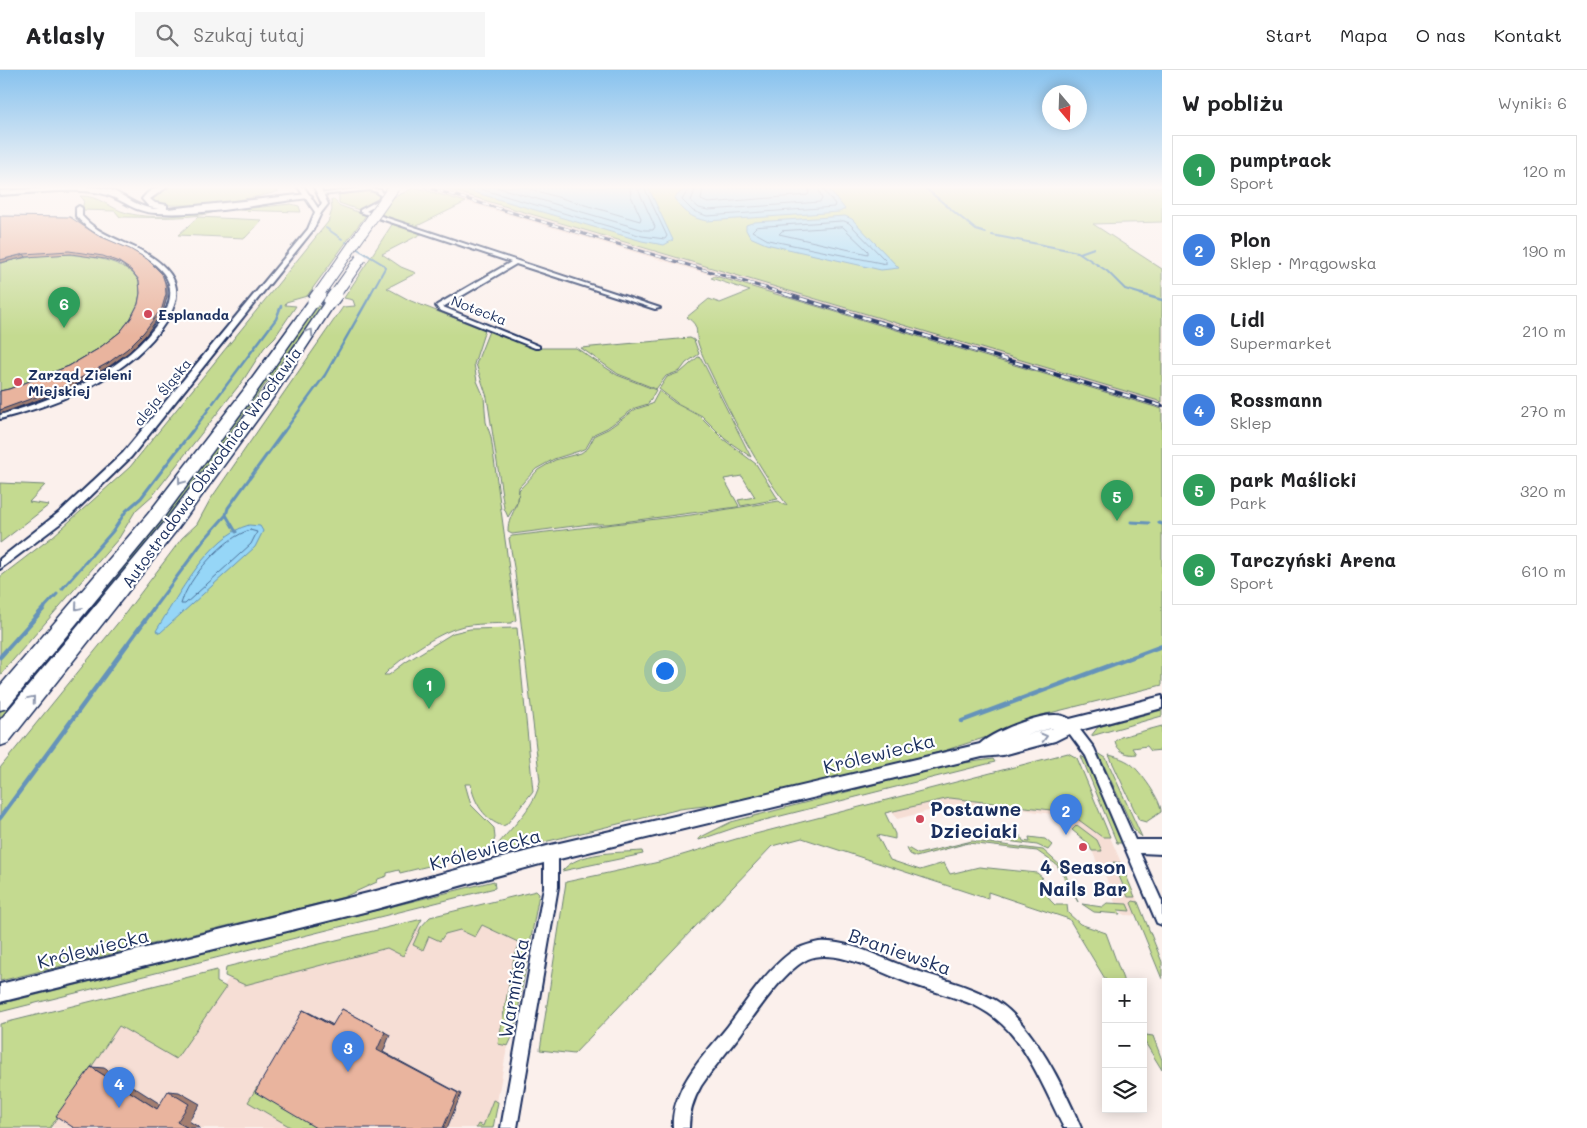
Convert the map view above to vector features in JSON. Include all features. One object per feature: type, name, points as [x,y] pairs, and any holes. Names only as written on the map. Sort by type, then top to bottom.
[{"type":"highway","name":"Autostradowa Obwodnica Wrocławia","points":[[0,736],[170,527],[270,392],[322,302],[363,236]]},
{"type":"highway","name":"Autostradowa Obwodnica Wrocławia","points":[[0,700],[154,518],[248,394],[367,248]]},
{"type":"street","points":[[0,418],[61,396],[104,374],[139,348],[166,317],[174,296],[167,273],[143,253],[103,236]]},
{"type":"street","name":"aleja Śląska","points":[[0,565],[66,512],[127,455],[306,236]]},
{"type":"street","points":[[438,236],[656,308]]},
{"type":"street","name":"Notecka","points":[[515,262],[441,304],[440,308],[537,346]]},
{"type":"street","name":"Królewiecka","points":[[0,993],[376,900],[551,853],[982,750],[1003,748],[1055,734],[1070,726],[1162,702]]},
{"type":"street","points":[[1070,726],[1090,752],[1162,918]]},
{"type":"street","points":[[1130,846],[1162,847]]},
{"type":"street","name":"Warmińska","points":[[509,1128],[551,887],[551,853]]},
{"type":"street","name":"Braniewska","points":[[681,1128],[680,1119],[691,1086],[710,1060],[786,968],[803,954],[821,949],[845,953],[964,995],[1000,1013],[1018,1030],[1032,1051],[1073,1128]]},
{"type":"shaded area","points":[[581,236],[606,236],[1162,402],[1162,409]]},
{"type":"shaded area","points":[[950,798],[1101,816],[1144,916],[1124,915],[1115,903],[1102,866],[1098,865],[1089,843],[1051,814],[1007,807],[1007,810],[956,804],[897,819],[892,811]]},
{"type":"shaded area","points":[[535,897],[497,1102],[487,1128],[54,1128],[51,1126],[119,1026],[176,1058],[231,975]]},
{"type":"green space","points":[[209,236],[247,236],[245,238]]},
{"type":"green space","points":[[316,236],[350,236],[307,296],[286,302],[285,305],[296,306],[275,337],[264,348],[244,379],[154,494],[136,510],[119,538],[0,675],[0,577],[52,537],[130,467]]},
{"type":"green space","points":[[384,236],[416,236],[382,254],[401,267],[416,273],[387,288],[411,301],[485,330],[474,364],[477,381],[484,397],[486,422],[491,437],[516,620],[511,623],[472,625],[451,630],[419,647],[384,675],[389,675],[406,662],[453,633],[470,629],[517,628],[533,791],[507,824],[503,826],[485,815],[474,797],[471,784],[465,784],[471,805],[494,828],[495,838],[490,851],[400,873],[399,870],[387,873],[387,876],[378,879],[377,882],[344,897],[0,981],[0,768],[121,619],[182,538],[197,524],[210,500],[343,307],[355,306],[353,300],[344,298]]},
{"type":"green space","points":[[606,236],[1112,236],[1162,269],[1162,402]]},
{"type":"green space","points":[[49,254],[90,257],[110,261],[127,269],[138,279],[143,294],[138,312],[120,336],[72,369],[0,395],[0,262]]},
{"type":"green space","points":[[715,276],[1162,409],[1162,685],[1038,716],[1040,720],[940,752],[737,802],[680,809],[499,853],[499,843],[518,822],[529,806],[538,790],[540,781],[515,573],[509,538],[512,536],[691,515],[779,501],[787,505],[765,474],[736,423],[702,354],[695,326],[687,317],[709,299],[720,303],[750,291],[711,278]]},
{"type":"green space","points":[[316,306],[321,307],[179,504],[0,723],[0,712],[69,631]]},
{"type":"green space","points":[[489,331],[534,348],[576,348],[617,375],[656,390],[648,404],[635,408],[607,428],[594,434],[586,448],[554,459],[536,469],[519,487],[518,501],[508,517],[504,508],[487,397],[476,364]]},
{"type":"green space","points":[[690,338],[694,340],[699,354],[686,363],[680,371],[666,376],[656,389],[618,374],[581,348]]},
{"type":"green space","points":[[698,357],[701,358],[751,457],[725,439],[702,416],[677,403],[659,389],[667,377],[681,372]]},
{"type":"green space","points":[[659,391],[675,403],[701,417],[723,439],[756,464],[778,499],[741,506],[738,500],[755,497],[742,476],[724,479],[739,506],[737,507],[607,524],[590,524],[512,534],[508,532],[509,521],[518,501],[519,490],[538,470],[555,460],[581,453],[588,448],[595,435],[608,429],[636,409],[652,404]]},
{"type":"green space","points":[[0,483],[45,485],[29,502],[49,505],[0,543]]},
{"type":"green space","points":[[1162,710],[1162,716],[1091,736],[1098,727]]},
{"type":"green space","points":[[1162,726],[1162,750],[1151,751],[1147,746],[1133,748],[1137,754],[1130,754],[1123,752],[1116,745],[1115,741],[1121,737]]},
{"type":"green space","points":[[1068,753],[1077,758],[1110,837],[1102,837],[1068,812],[950,798],[885,813],[895,834],[895,839],[877,835],[890,860],[920,870],[944,863],[950,874],[979,867],[1037,873],[1043,878],[1041,878],[1050,900],[1055,905],[1067,905],[1068,913],[1080,924],[1106,933],[1123,978],[1105,978],[1069,919],[988,892],[988,899],[802,838],[772,846],[574,1054],[540,1050],[566,882],[659,862],[736,839]]},
{"type":"green space","points":[[1098,753],[1106,758],[1142,837],[1134,830]]},
{"type":"green space","points":[[1109,755],[1126,761],[1135,768],[1145,779],[1154,794],[1161,812],[1146,822],[1139,820]]},
{"type":"green space","points":[[1081,756],[1086,759],[1122,843],[1117,843]]},
{"type":"green space","points":[[993,759],[995,762],[737,827],[699,840],[699,838],[731,822],[950,765]]},
{"type":"green space","points":[[1077,825],[1097,840],[1102,851],[1092,851],[1088,843],[1072,830]]},
{"type":"green space","points":[[997,834],[1021,836],[1023,841],[1030,842],[1029,837],[1045,839],[1052,845],[1048,850],[1037,845],[999,840]]},
{"type":"green space","points":[[972,841],[1043,850],[1062,867],[1078,902],[1057,865],[1037,851],[968,843],[916,857],[910,854],[906,847],[918,854]]},
{"type":"green space","points":[[642,851],[643,854],[562,871],[569,864],[588,856]]},
{"type":"green space","points":[[1113,862],[1121,863],[1135,897],[1128,897]]},
{"type":"green space","points":[[494,881],[495,888],[0,1012],[0,1004]]},
{"type":"green space","points":[[536,891],[539,894],[514,1033],[508,1046],[498,1044],[514,957],[520,943],[482,925],[475,937],[460,930],[445,934],[440,941],[429,936],[423,950],[413,945],[421,927],[430,917]]},
{"type":"green space","points":[[1133,901],[1138,902],[1162,962],[1162,979],[1131,903]]},
{"type":"green space","points":[[1107,903],[1127,904],[1130,911],[1118,910],[1120,914],[1094,912],[1082,904],[1102,907]]},
{"type":"green space","points":[[422,919],[403,956],[387,948],[245,985],[225,976],[226,967]]},
{"type":"green space","points":[[217,970],[217,982],[226,987],[176,1059],[119,1026],[50,1128],[0,1128],[0,1024]]},
{"type":"green space","points":[[1147,1035],[1153,1036],[1162,1060],[1162,1070],[1147,1046]]},
{"type":"green space","points":[[257,1087],[324,1128],[292,1128],[248,1102]]},
{"type":"green space","points":[[493,1100],[498,1102],[493,1128],[476,1128],[478,1124],[483,1126]]},
{"type":"water","points":[[626,236],[671,236],[673,240],[664,245]]},
{"type":"water","points":[[869,236],[899,268],[881,270],[766,244],[750,237]]},
{"type":"water","points":[[249,525],[260,526],[263,531],[255,547],[160,633],[156,631],[184,585],[208,554],[235,531]]},
{"type":"building","name":"Esplanada","points":[[0,236],[100,236],[130,249],[147,259],[162,274],[166,294],[162,308],[144,332],[127,349],[108,363],[66,386],[0,410],[0,391],[69,366],[98,349],[120,332],[131,318],[138,304],[140,293],[139,280],[131,270],[119,262],[103,256],[69,251],[24,254],[0,260]]},
{"type":"building","points":[[342,1009],[385,1032],[377,1050],[458,1093],[443,1128],[316,1128],[255,1092],[303,1010],[332,1026]]},
{"type":"building","points":[[91,1067],[157,1109],[168,1091],[189,1104],[177,1122],[188,1128],[74,1128],[56,1116]]},
{"type":"waterway","points":[[338,236],[342,239]]},
{"type":"waterway","points":[[999,236],[1078,252],[1107,271],[1125,289],[1145,295]]},
{"type":"waterway","points":[[346,242],[384,265],[385,268],[370,295]]},
{"type":"waterway","points":[[1080,253],[1094,248]]},
{"type":"waterway","points":[[283,433],[325,375],[371,294]]},
{"type":"waterway","points":[[1141,294],[1162,300]]},
{"type":"waterway","points":[[213,403],[276,319],[281,306]]},
{"type":"waterway","points":[[191,433],[211,406]]},
{"type":"waterway","points":[[62,589],[113,531],[126,511],[141,498],[192,431]]},
{"type":"waterway","points":[[226,515],[228,508],[284,431]]},
{"type":"waterway","points":[[153,609],[204,540],[226,515]]},
{"type":"waterway","points":[[226,515],[236,532]]},
{"type":"waterway","points":[[1131,522],[1149,523]]},
{"type":"waterway","points":[[43,609],[57,594]]},
{"type":"waterway","points":[[0,657],[44,608]]},
{"type":"waterway","points":[[0,818],[154,608]]},
{"type":"waterway","points":[[962,721],[1162,646]]},
{"type":"railway","points":[[592,236],[789,295]]},
{"type":"railway","points":[[785,294],[1162,406]]},
{"type":"place","name":"Esplanada","points":[[148,314]]},
{"type":"place","name":"Tarczyński Arena","points":[[64,328]]},
{"type":"place","name":"Zarząd Zieleni Miejskiej","points":[[18,382]]},
{"type":"place","name":"park Maślicki","points":[[1117,521]]},
{"type":"place","name":"pumptrack","points":[[429,709]]},
{"type":"place","name":"Postawne Dzieciaki","points":[[920,819]]},
{"type":"place","name":"Plon","points":[[1066,835]]},
{"type":"place","name":"4 Season Nails Bar","points":[[1083,847]]},
{"type":"place","name":"Lidl","points":[[348,1072]]},
{"type":"place","name":"Rossmann","points":[[119,1108]]}]
